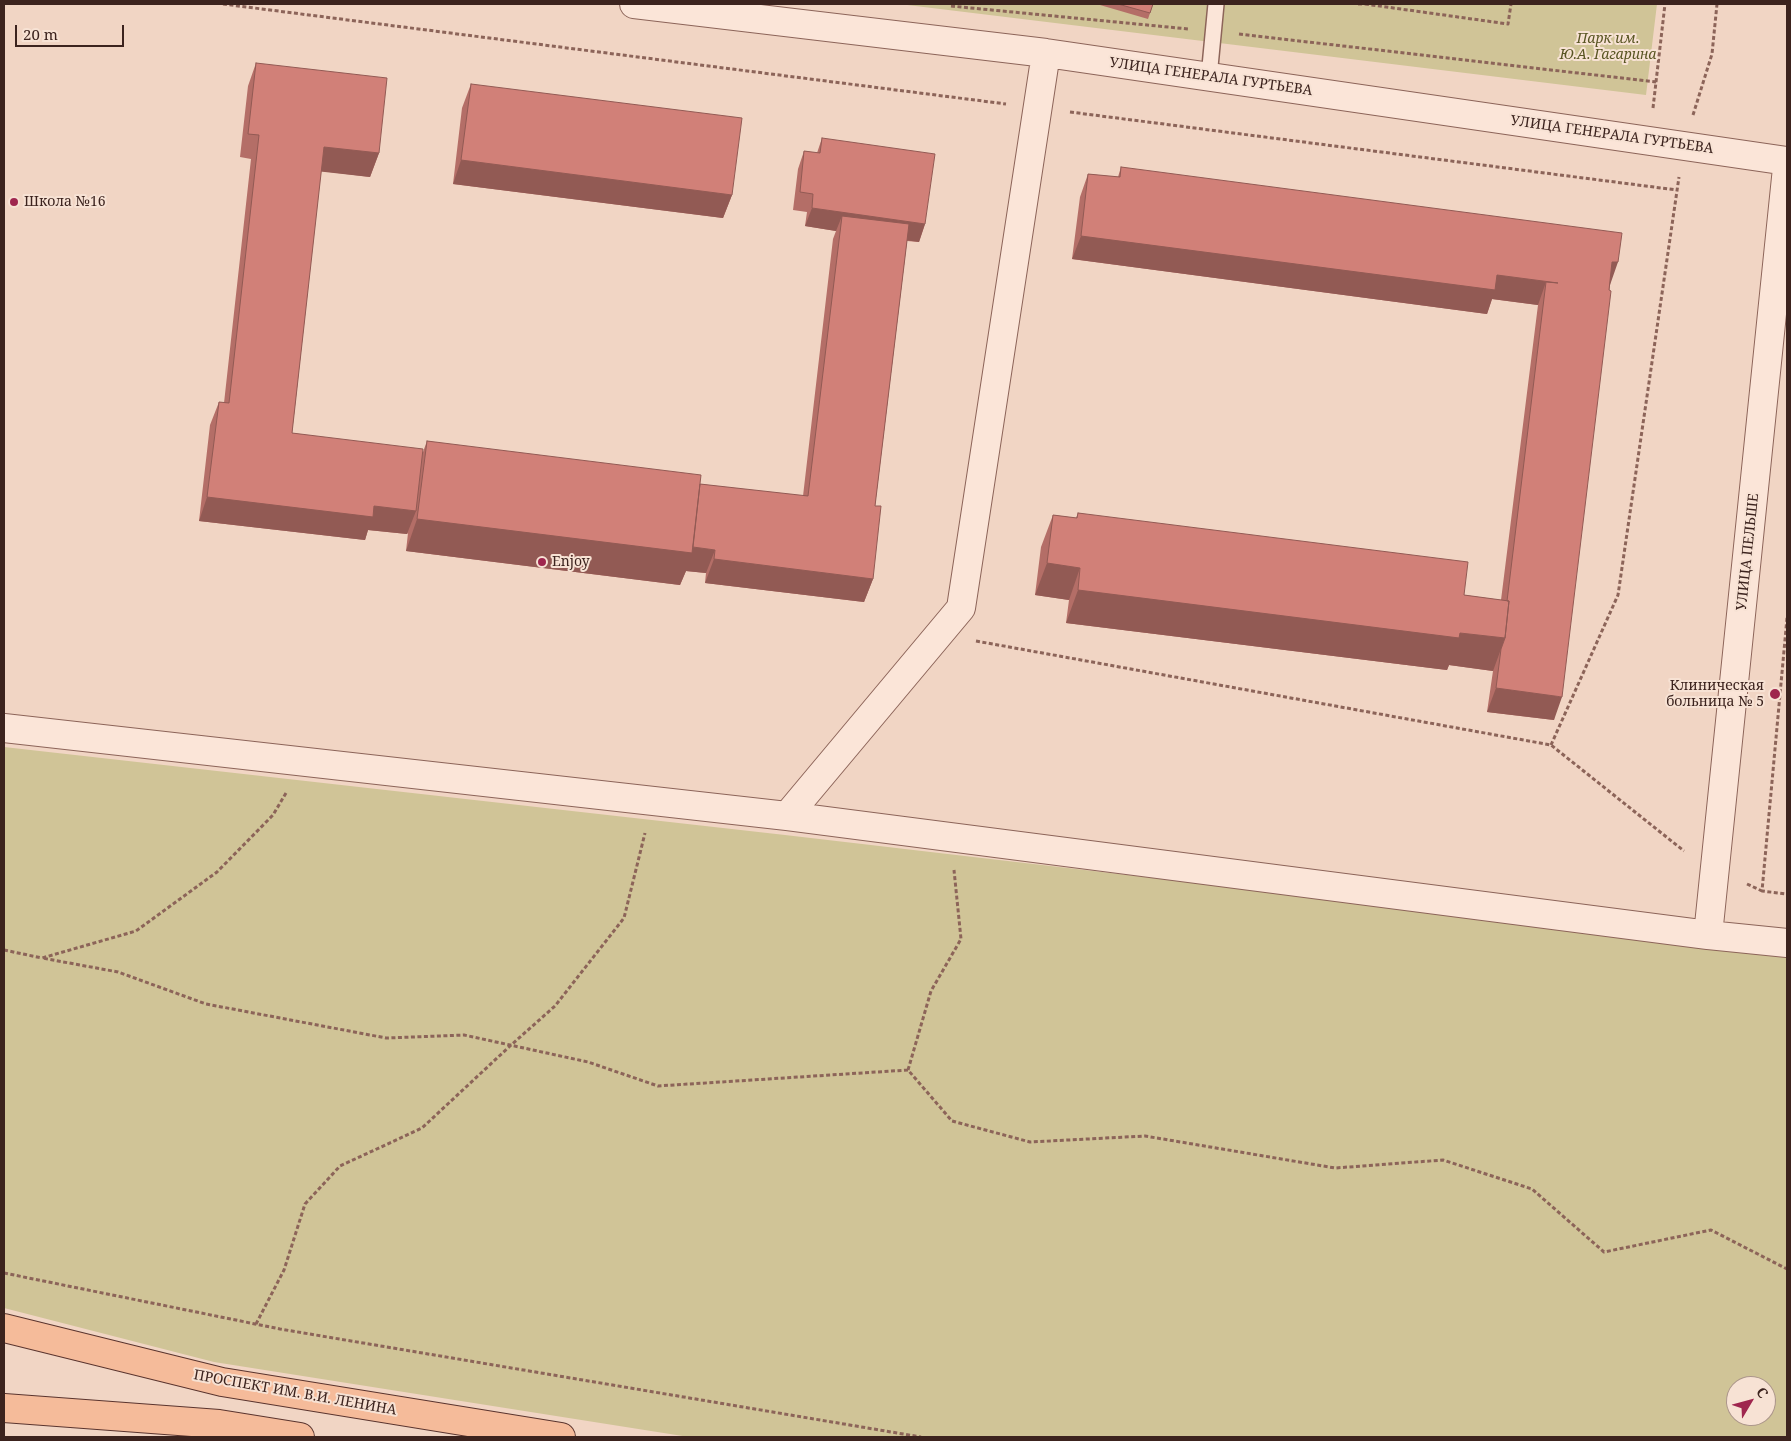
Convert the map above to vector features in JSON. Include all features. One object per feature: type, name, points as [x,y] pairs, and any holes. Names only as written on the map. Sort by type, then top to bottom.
[{"type":"main road","name":"ПРОСПЕКТ ИМ. В.И. ЛЕНИНА","points":[[4,1328],[222,1382],[561,1437]]},
{"type":"main road","points":[[4,1408],[219,1424],[300,1437]]},
{"type":"street","name":"УЛИЦА ГЕНЕРАЛА ГУРТЬЕВА","points":[[634,4],[1046,53],[1787,161]]},
{"type":"street","points":[[786,816],[961,608],[1046,53]]},
{"type":"street","name":"УЛИЦА ПЕЛЬШЕ","points":[[1708,935],[1787,168]]},
{"type":"street","points":[[4,728],[786,816],[1708,935],[1787,943]]},
{"type":"lane","points":[[1209,77],[1216,4]]},
{"type":"path","points":[[223,4],[1677,190]]},
{"type":"path","points":[[1358,4],[1508,24],[1512,4]]},
{"type":"path","points":[[1649,141],[1665,4]]},
{"type":"path","points":[[1551,745],[1618,595],[1683,146],[1712,54],[1717,4]]},
{"type":"path","points":[[947,6],[1213,31],[1656,82]]},
{"type":"path","points":[[1762,891],[1787,618]]},
{"type":"path","points":[[939,634],[1551,745],[1682,849],[1714,870],[1762,891],[1787,894]]},
{"type":"path","points":[[42,958],[136,931],[217,872],[273,815],[306,762]]},
{"type":"path","points":[[256,1324],[284,1270],[305,1204],[340,1166],[422,1128],[555,1006],[624,918],[646,829]]},
{"type":"path","points":[[908,1070],[931,991],[961,940],[951,837]]},
{"type":"path","points":[[4,950],[118,972],[206,1004],[376,1037],[464,1035],[588,1062],[658,1086],[908,1070]]},
{"type":"path","points":[[908,1070],[952,1121],[1030,1142],[1145,1136],[1335,1168],[1443,1160],[1532,1189],[1604,1252],[1711,1230],[1787,1270]]},
{"type":"path","points":[[4,1273],[256,1324],[921,1437]]},
{"type":"green space","name":"Парк им. Ю.А. Гагарина","points":[[899,4],[1657,4],[1646,95]]},
{"type":"green space","points":[[4,747],[785,835],[1787,952],[1787,1437],[689,1437],[214,1362],[4,1308]]},
{"type":"building","points":[[1118,4],[1153,4],[1150,13]]},
{"type":"building","points":[[256,63],[387,78],[379,153],[324,147],[292,433],[423,449],[416,511],[374,506],[373,517],[207,497],[219,402],[229,403],[259,135],[248,134]]},
{"type":"building","points":[[471,84],[742,118],[732,195],[461,160]]},
{"type":"building","points":[[822,138],[935,154],[925,224],[812,208],[813,194],[800,192],[804,151],[820,153]]},
{"type":"building","points":[[1121,167],[1622,233],[1618,262],[1612,262],[1609,290],[1611,291],[1562,697],[1496,688],[1501,649],[1505,638],[1509,601],[1507,601],[1546,282],[1558,283],[1497,275],[1495,290],[1081,236],[1088,174],[1120,177]]},
{"type":"building","points":[[842,216],[909,224],[875,506],[881,506],[873,579],[714,559],[715,550],[693,547],[700,484],[808,496]]},
{"type":"building","points":[[427,441],[701,475],[692,553],[417,519]]},
{"type":"building","points":[[1078,513],[1468,562],[1464,595],[1509,601],[1505,638],[1460,633],[1459,638],[1078,590],[1080,568],[1047,563],[1053,515],[1077,518]]},
{"type":"place","name":"Школа №16","points":[[14,202]]},
{"type":"place","name":"Enjoy","points":[[542,562]]},
{"type":"place","name":"Клиническая больница № 5","points":[[1775,694]]}]
